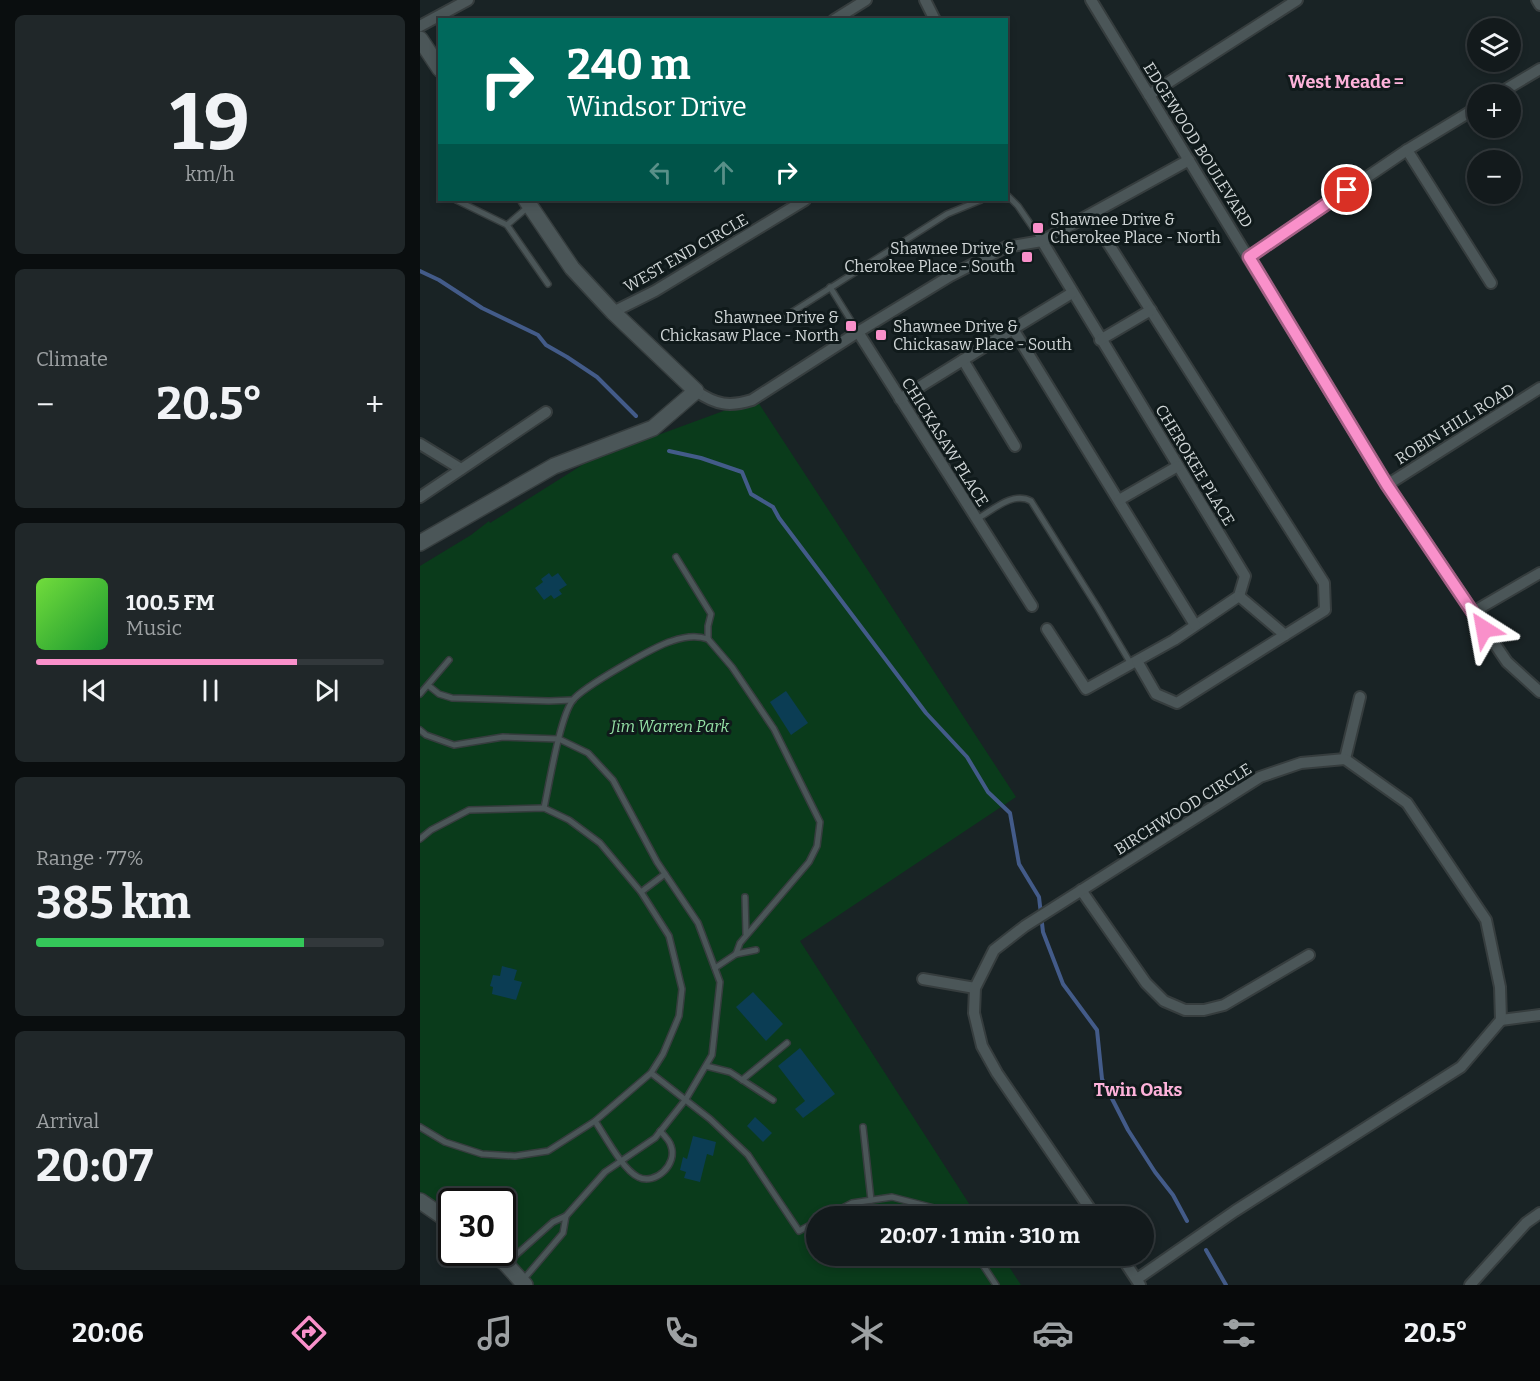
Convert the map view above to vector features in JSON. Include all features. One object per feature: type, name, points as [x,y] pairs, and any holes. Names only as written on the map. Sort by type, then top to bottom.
[{"type":"street","points":[[420,26],[468,0]]},
{"type":"street","points":[[837,18],[866,0]]},
{"type":"street","points":[[925,0],[934,18]]},
{"type":"street","name":"EDGEWOOD BOULEVARD","points":[[1091,0],[1387,485],[1507,662],[1540,692]]},
{"type":"street","points":[[1149,95],[1297,0]]},
{"type":"street","points":[[1537,0],[1540,5]]},
{"type":"street","points":[[420,39],[438,66]]},
{"type":"street","points":[[1515,84],[1540,69]]},
{"type":"street","points":[[1249,257],[1407,150],[1467,114]]},
{"type":"street","points":[[1407,150],[1491,283]]},
{"type":"street","points":[[532,202],[572,268],[613,312],[696,392],[709,400],[726,405],[752,400],[950,276],[1006,247],[1042,241],[1189,160]]},
{"type":"street","name":"WEST END CIRCLE","points":[[613,312],[655,291],[803,201]]},
{"type":"street","name":"CHEROKEE PLACE","points":[[1042,241],[1245,576],[1239,596]]},
{"type":"street","points":[[1108,243],[1324,583],[1325,610],[1177,703],[1156,694],[1134,663]]},
{"type":"street","points":[[900,399],[1072,293]]},
{"type":"street","points":[[1100,340],[1150,310]]},
{"type":"street","points":[[1013,329],[1195,625]]},
{"type":"street","name":"CHICKASAW PLACE","points":[[858,332],[1032,606]]},
{"type":"street","points":[[963,360],[1016,446]]},
{"type":"street","name":"ROBIN HILL ROAD","points":[[1387,485],[1540,388]]},
{"type":"street","points":[[420,543],[554,466],[653,428],[696,392]]},
{"type":"street","points":[[420,497],[546,412]]},
{"type":"street","points":[[420,444],[461,469]]},
{"type":"street","points":[[1119,500],[1178,466]]},
{"type":"street","points":[[1473,612],[1540,573]]},
{"type":"street","points":[[1047,629],[1086,689],[1134,663],[1239,596],[1285,635]]},
{"type":"street","points":[[1128,1266],[1138,1282],[1234,1211],[1461,1067],[1501,1020],[1500,987],[1486,920],[1407,803],[1344,759],[1360,697]]},
{"type":"street","name":"BIRCHWOOD CIRCLE","points":[[1088,1206],[997,1073],[982,1046],[974,1013],[975,988],[994,950],[1025,926],[1260,777],[1300,763],[1344,759]]},
{"type":"street","points":[[1081,890],[1146,983],[1164,1001],[1185,1010],[1204,1010],[1224,1005],[1309,955]]},
{"type":"street","points":[[923,979],[975,988]]},
{"type":"street","points":[[1501,1020],[1540,1015]]},
{"type":"street","points":[[420,1201],[438,1213]]},
{"type":"street","points":[[1470,1285],[1526,1224],[1540,1213]]},
{"type":"street","points":[[508,1266],[524,1283]]},
{"type":"lane","points":[[1008,196],[1042,241]]},
{"type":"lane","points":[[458,201],[507,225],[548,284]]},
{"type":"lane","points":[[786,316],[947,214],[979,201]]},
{"type":"lane","points":[[507,225],[532,202]]},
{"type":"lane","points":[[831,287],[858,332]]},
{"type":"lane","points":[[976,520],[1015,498],[1023,497],[1031,501],[1134,663]]},
{"type":"lane","points":[[676,557],[711,614],[708,639],[732,667],[774,729],[820,822],[817,846],[809,862],[746,935],[736,954]]},
{"type":"lane","points":[[429,686],[440,694],[452,698],[573,700],[620,668],[671,641],[687,637],[708,639]]},
{"type":"lane","points":[[420,694],[449,660]]},
{"type":"lane","points":[[544,808],[559,739],[573,700]]},
{"type":"lane","points":[[420,730],[426,735],[454,745],[503,737],[559,739],[588,753],[613,780],[665,874],[698,923],[720,982],[712,1055],[686,1099],[655,1138],[605,1172],[566,1216],[553,1222],[516,1255]]},
{"type":"lane","points":[[420,839],[431,830],[469,810],[544,808],[569,820],[600,843],[641,892],[669,936],[682,989],[679,1016],[663,1054],[651,1073],[596,1121],[548,1151],[515,1156],[482,1154],[445,1142],[420,1127]]},
{"type":"lane","points":[[641,892],[665,874]]},
{"type":"lane","points":[[745,897],[746,935]]},
{"type":"lane","points":[[715,968],[736,954],[756,950]]},
{"type":"lane","points":[[742,1080],[787,1043]]},
{"type":"lane","points":[[706,1066],[730,1072],[773,1100]]},
{"type":"lane","points":[[651,1073],[686,1099],[748,1155],[799,1231],[806,1227]]},
{"type":"lane","points":[[596,1121],[622,1160],[640,1179],[650,1180],[660,1175],[668,1167],[672,1157],[671,1146],[660,1131]]},
{"type":"lane","points":[[863,1127],[871,1200]]},
{"type":"lane","points":[[846,1206],[852,1203],[892,1197],[926,1206]]},
{"type":"lane","points":[[524,1283],[564,1233],[566,1216]]},
{"type":"lane","points":[[984,1266],[996,1285]]},
{"type":"green space","name":"Jim Warren Park","points":[[756,399],[1016,797],[800,941],[971,1206],[806,1206],[806,1266],[1009,1266],[1021,1285],[521,1285],[510,1266],[516,1266],[516,1188],[438,1188],[438,1203],[420,1197],[420,566],[590,460]]},
{"type":"building","points":[[549,573],[552,577],[558,573],[567,585],[559,590],[562,594],[554,599],[551,595],[544,600],[535,588]]},
{"type":"building","points":[[786,691],[808,723],[791,735],[770,702]]},
{"type":"building","points":[[502,966],[517,970],[514,980],[522,982],[516,1000],[492,994],[493,987],[490,986],[493,975],[500,976]]},
{"type":"building","points":[[753,992],[783,1024],[766,1041],[736,1007]]},
{"type":"building","points":[[800,1048],[835,1094],[803,1118],[795,1109],[805,1101],[778,1066]]},
{"type":"building","points":[[755,1117],[772,1133],[763,1142],[747,1126]]},
{"type":"building","points":[[693,1136],[716,1142],[713,1156],[707,1154],[700,1182],[684,1178],[686,1172],[680,1170],[683,1157],[687,1159]]},
{"type":"waterway","points":[[420,271],[439,280],[482,308],[538,335],[546,345],[597,377],[636,416]]},
{"type":"waterway","points":[[669,451],[701,458],[742,472],[751,494],[773,507],[926,713],[967,757],[988,792],[1010,813],[1019,864],[1039,897],[1043,932],[1063,984],[1097,1030],[1102,1079],[1128,1130],[1173,1195],[1187,1221]]},
{"type":"waterway","points":[[1206,1250],[1226,1285]]},
{"type":"place","name":"Shawnee Drive & Cherokee Place - North","points":[[1038,228]]},
{"type":"place","name":"Shawnee Drive & Cherokee Place - South","points":[[1027,257]]},
{"type":"place","name":"Shawnee Drive & Chickasaw Place - North","points":[[851,326]]},
{"type":"place","name":"Shawnee Drive & Chickasaw Place - South","points":[[881,335]]},
{"type":"district","name":"West Meade =","points":[[1346,82]]},
{"type":"district","name":"Twin Oaks","points":[[1138,1090]]},
{"type":"route","points":[[1347,190],[1249,257],[1387,485],[1484,629]]}]
